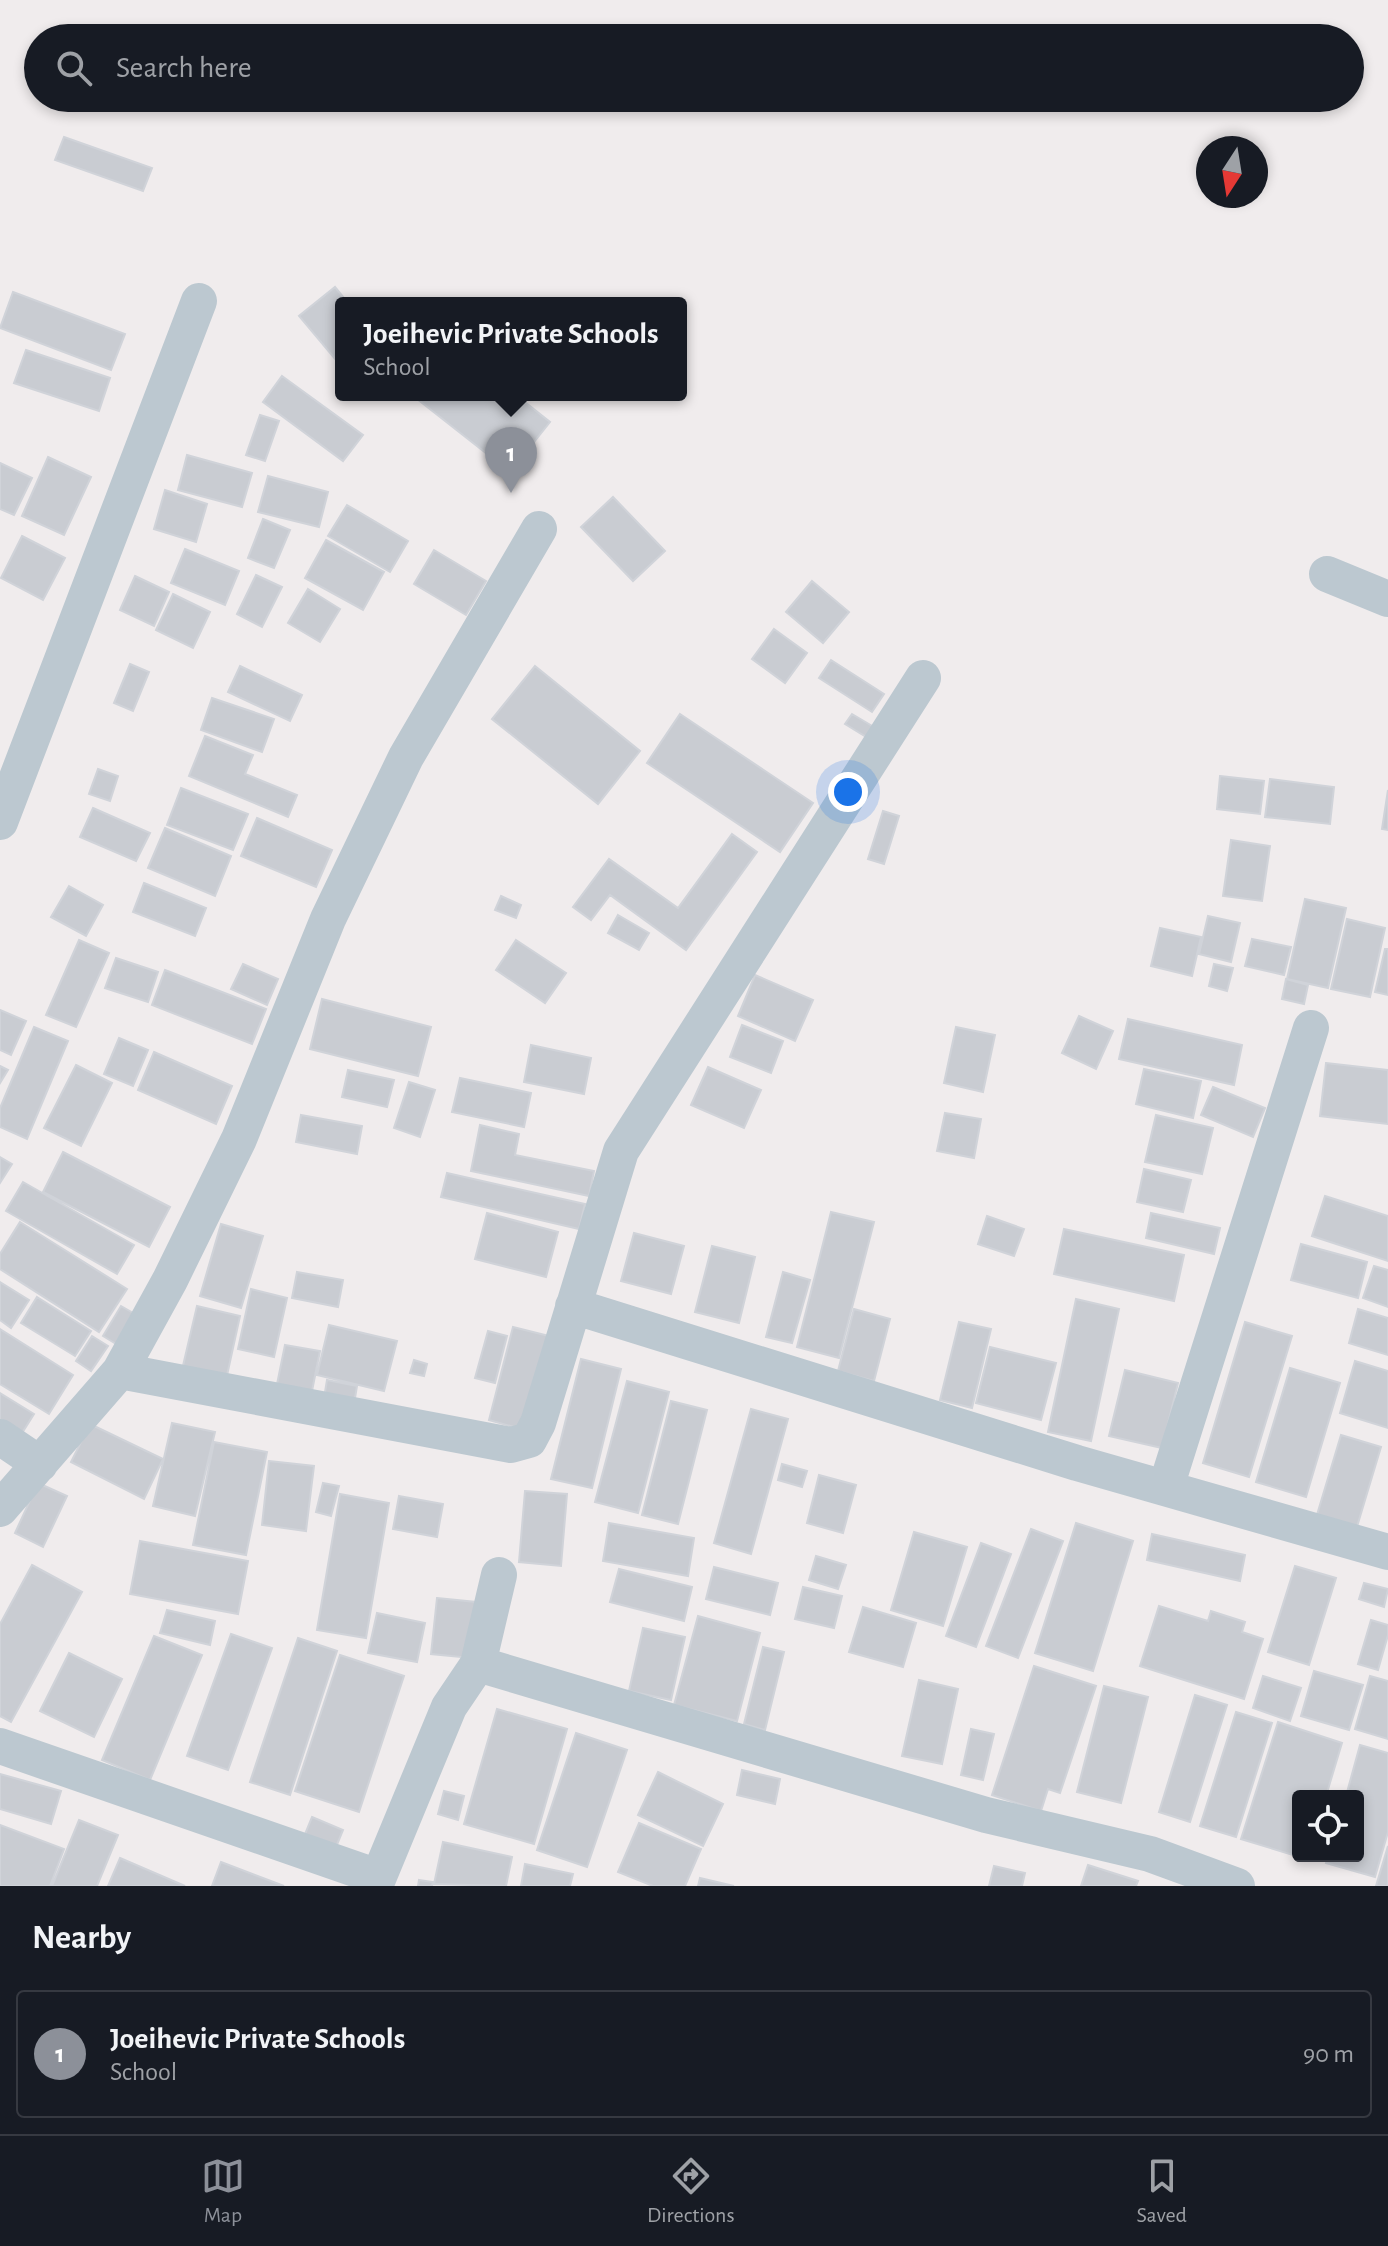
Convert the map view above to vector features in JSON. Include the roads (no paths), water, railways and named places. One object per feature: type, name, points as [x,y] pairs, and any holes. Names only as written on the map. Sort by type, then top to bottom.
[{"type":"street","points":[[0,822],[199,301]]},
{"type":"street","points":[[0,1509],[120,1371],[170,1280],[239,1139],[328,919],[406,757],[539,529]]},
{"type":"street","points":[[1327,574],[1388,599]]},
{"type":"street","points":[[120,1371],[511,1445],[529,1440],[538,1423],[621,1151],[923,678]]},
{"type":"street","points":[[1166,1487],[1311,1028]]},
{"type":"street","points":[[573,1306],[1077,1463],[1388,1552]]},
{"type":"street","points":[[0,1437],[40,1464]]},
{"type":"street","points":[[0,1746],[376,1882],[449,1707],[478,1664],[499,1575]]},
{"type":"street","points":[[478,1664],[986,1815],[1150,1854],[1237,1886]]},
{"type":"place","name":"Joeihevic Private Schools","points":[[511,493]]}]
